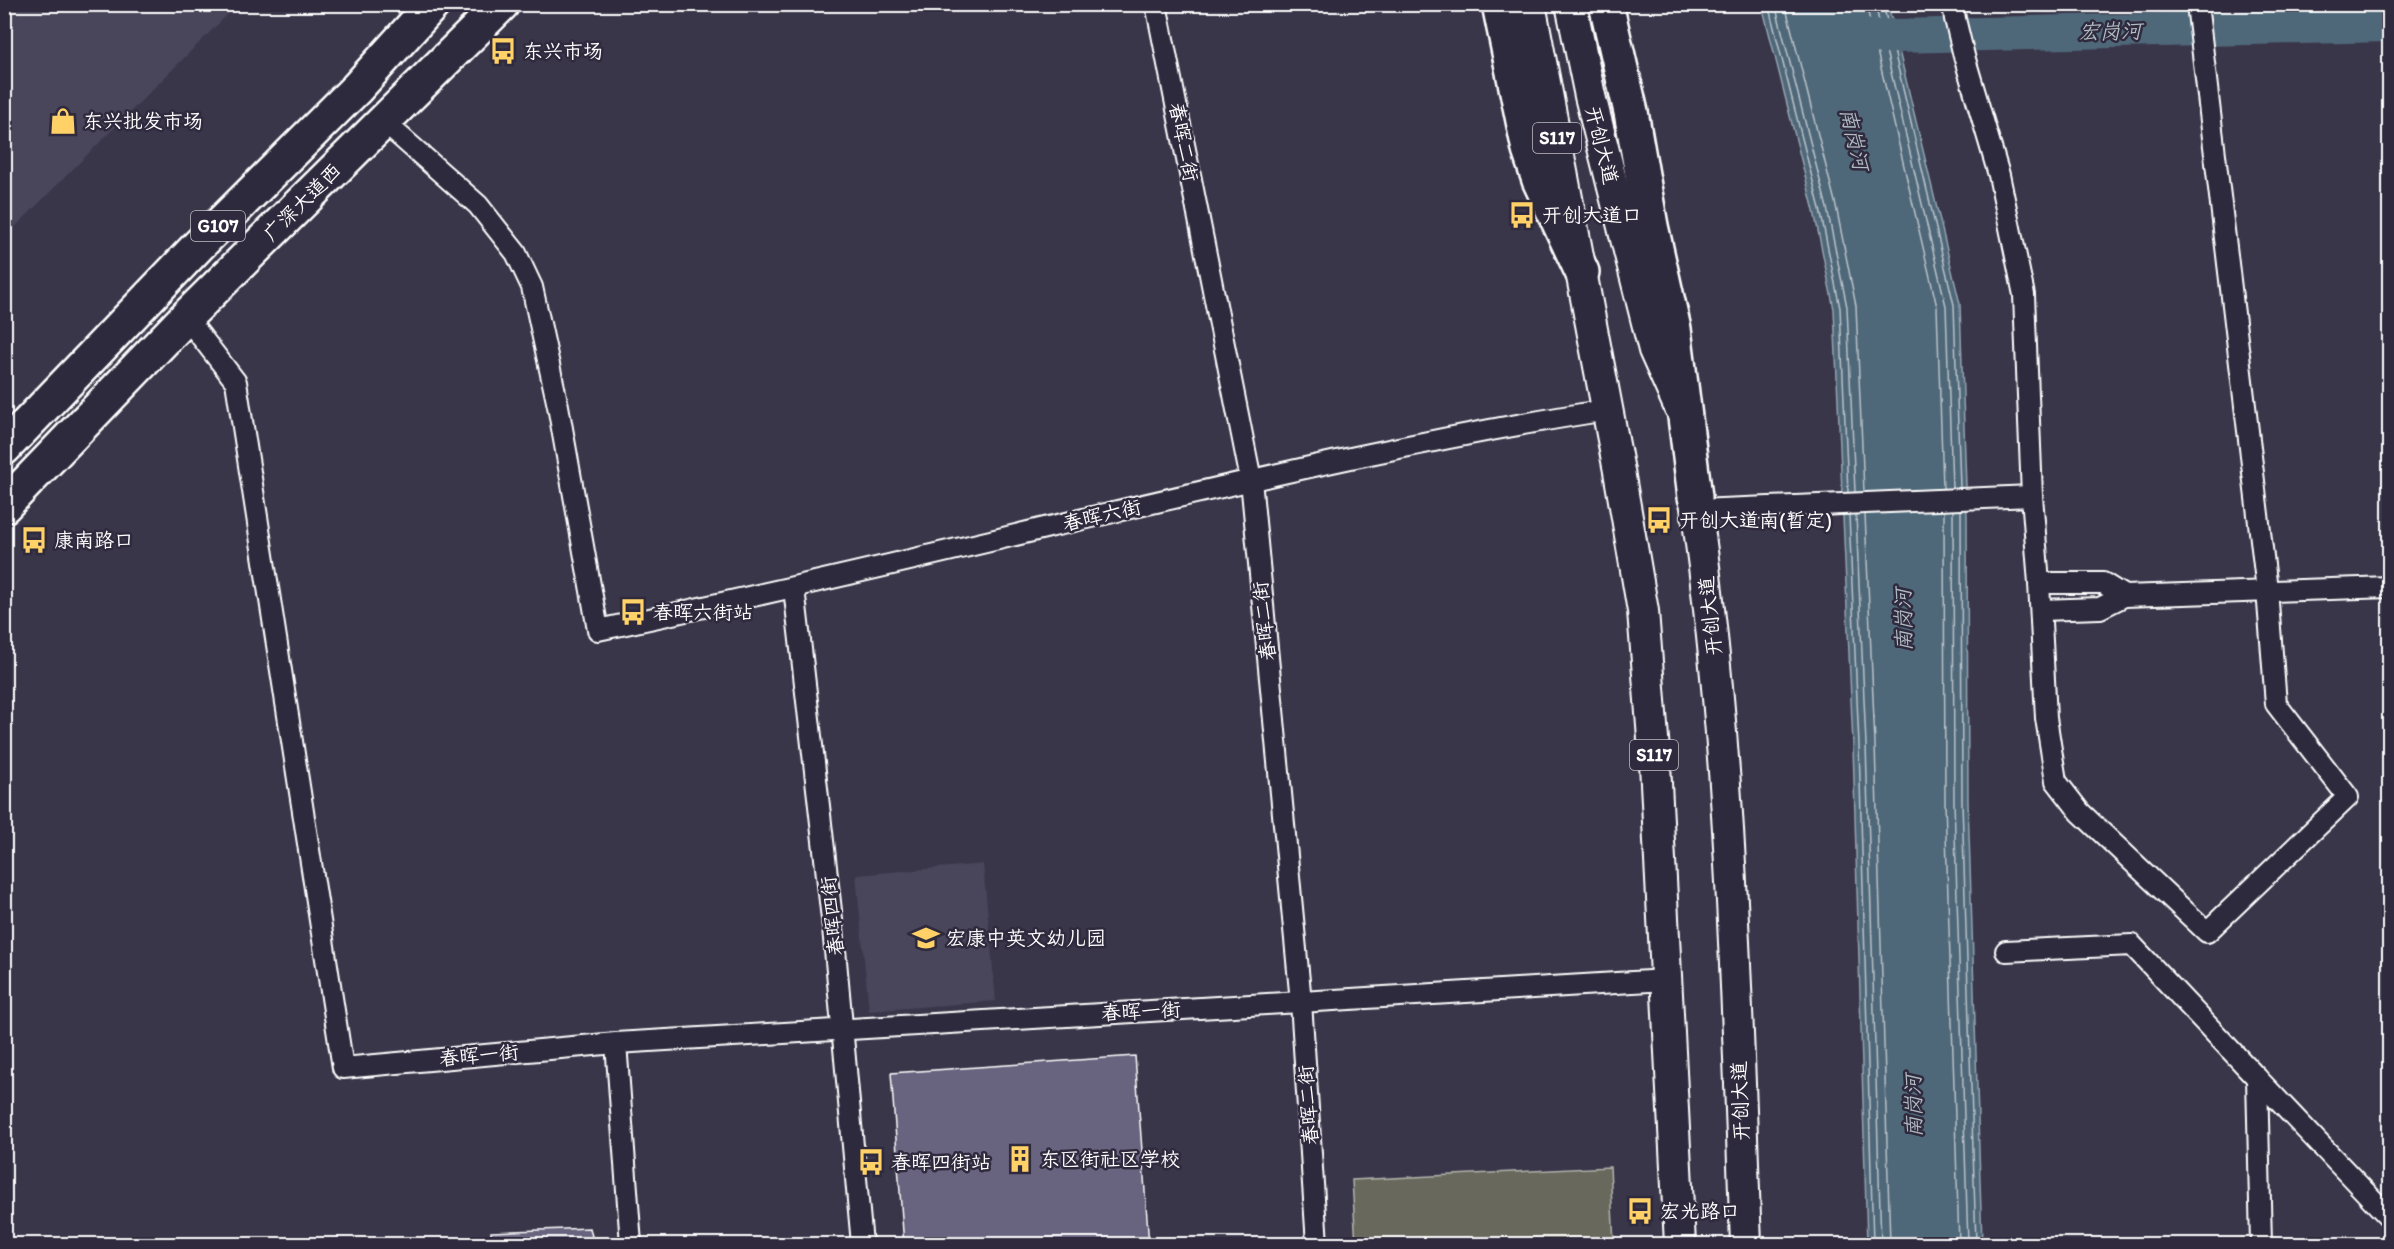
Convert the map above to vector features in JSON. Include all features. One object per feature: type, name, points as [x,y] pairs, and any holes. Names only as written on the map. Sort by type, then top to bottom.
[{"type":"highway","name":"G107","points":[[4,448],[198,246],[357,88],[434,4]]},
{"type":"highway","name":"广深大道西","points":[[4,506],[186,316],[502,4]]},
{"type":"highway","points":[[1499,4],[1529,150],[1542,188],[1582,272]]},
{"type":"highway","points":[[1606,4],[1631,112],[1651,226],[1674,329],[1696,503]]},
{"type":"main road","name":"开创大道","points":[[1530,4],[1633,545],[1642,611],[1654,752],[1680,1245]]},
{"type":"main road","name":"开创大道","points":[[1571,4],[1593,106],[1654,350],[1682,413],[1696,503],[1716,663],[1729,831],[1746,1245]]},
{"type":"street","name":"春晖二街","points":[[1156,4],[1251,480],[1301,1002],[1317,1245]]},
{"type":"street","points":[[1954,12],[1964,56],[1999,175],[2024,295],[2032,496],[2041,610],[2046,718],[2056,782],[2080,812],[2207,932],[2348,797],[2276,704],[2266,590],[2198,6]]},
{"type":"street","name":"春晖六街","points":[[384,122],[478,205],[516,253],[532,286],[558,406],[598,630],[794,588],[1251,480],[1497,428],[1607,410]]},
{"type":"street","name":"春晖一街","points":[[186,316],[236,382],[343,1068],[616,1043],[1666,980]]},
{"type":"street","points":[[1696,503],[1830,504],[2032,496]]},
{"type":"street","points":[[2039,583],[2103,583],[2124,596]]},
{"type":"street","points":[[2041,610],[2100,608],[2124,596],[2390,587]]},
{"type":"street","name":"春晖四街","points":[[794,588],[843,1029],[862,1245]]},
{"type":"street","points":[[2006,951],[2132,945],[2390,1218]]},
{"type":"street","points":[[616,1043],[631,1245]]},
{"type":"street","points":[[2257,1078],[2261,1245]]},
{"type":"shaded area","name":"东兴批发市场","points":[[4,5],[237,5],[5,237]]},
{"type":"shaded area","name":"宏康中英文幼儿园","points":[[983,864],[996,1001],[869,1011],[856,875]]},
{"type":"green space","points":[[1610,1167],[1614,1244],[1356,1244],[1352,1180]]},
{"type":"water","name":"南岗河","points":[[1762,5],[1888,5],[1960,304],[1967,517],[1968,802],[1982,1244],[1867,1244],[1853,745],[1834,309],[1814,211]]},
{"type":"building","name":"东区街社区学校","points":[[1135,1056],[1149,1245],[904,1245],[891,1073]]},
{"type":"building","points":[[590,1228],[594,1245],[491,1245],[491,1232]]},
{"type":"waterway","name":"宏岗河","points":[[1849,37],[2390,25]]},
{"type":"place","name":"东兴市场","points":[[503,51]]},
{"type":"place","name":"东兴批发市场","points":[[63,121]]},
{"type":"place","name":"开创大道口","points":[[1522,215]]},
{"type":"place","name":"开创大道南(暂定)","points":[[1659,520]]},
{"type":"place","name":"康南路口","points":[[34,540]]},
{"type":"place","name":"春晖六街站","points":[[633,612]]},
{"type":"place","name":"宏康中英文幼儿园","points":[[926,938]]},
{"type":"place","name":"东区街社区学校","points":[[1020,1159]]},
{"type":"place","name":"春晖四街站","points":[[871,1162]]},
{"type":"place","name":"宏光路口","points":[[1640,1211]]}]
